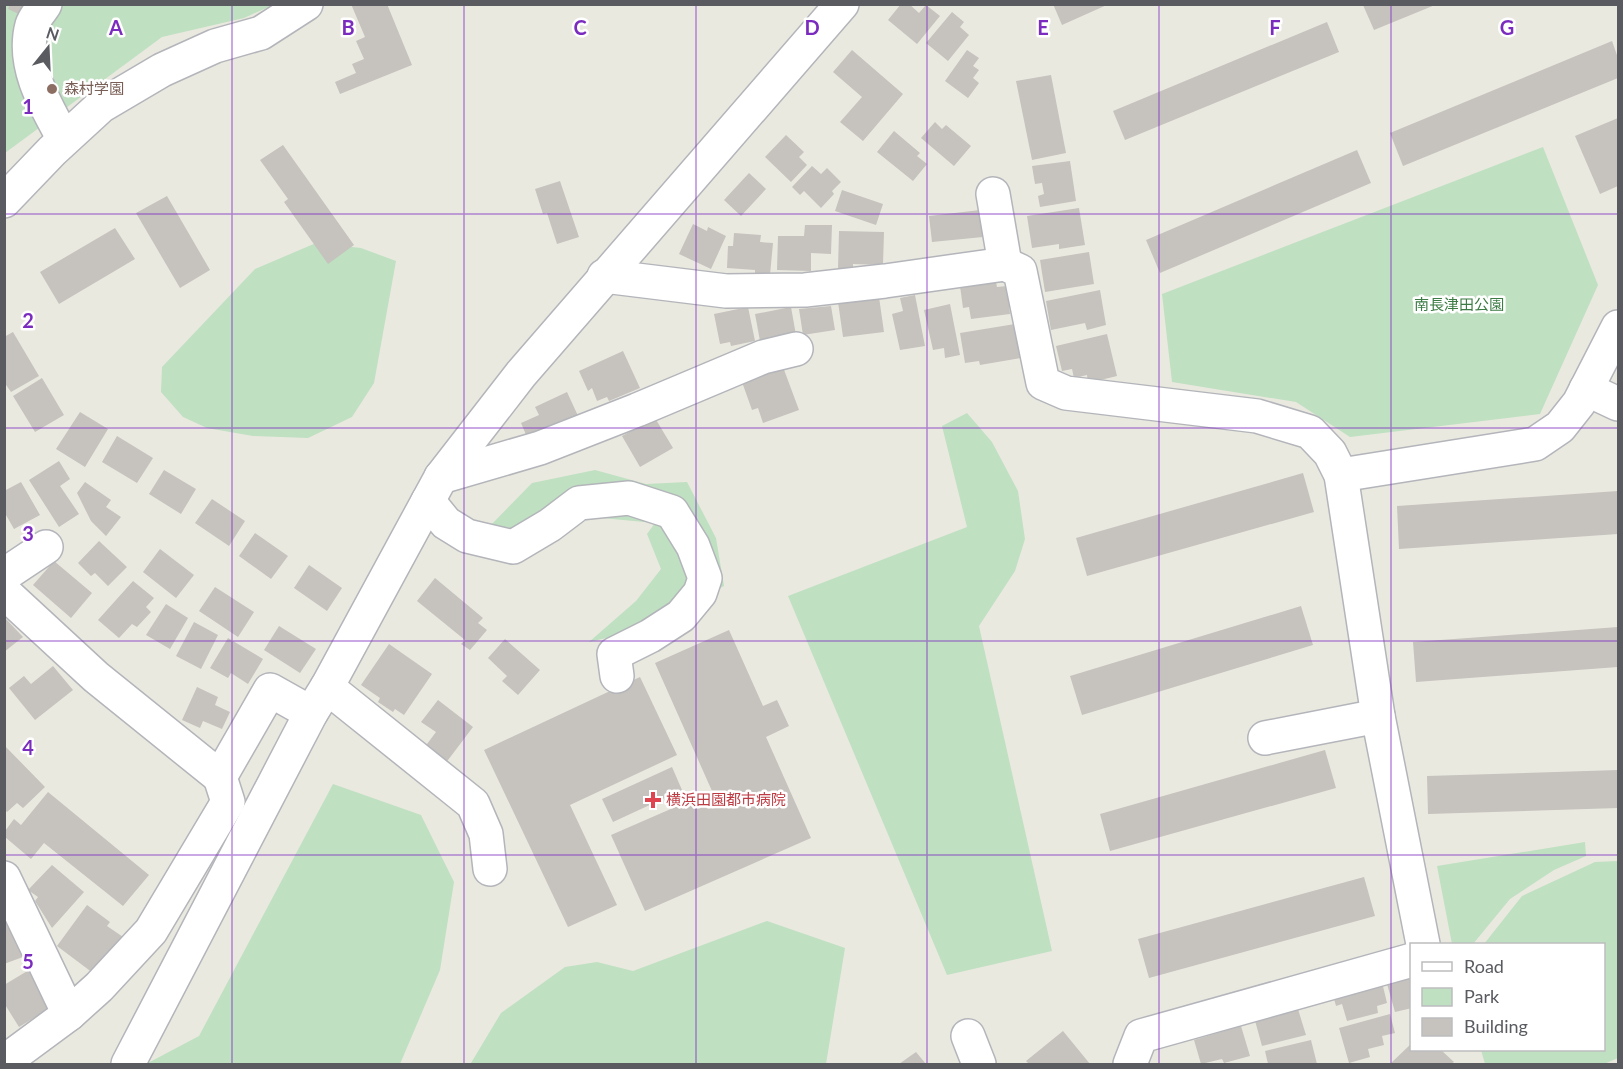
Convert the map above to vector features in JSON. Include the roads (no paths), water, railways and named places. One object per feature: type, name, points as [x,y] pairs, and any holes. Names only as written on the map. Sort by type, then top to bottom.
[{"type":"street","points":[[45,4],[33,23],[28,54],[38,88],[64,140]]},
{"type":"street","points":[[4,201],[101,106],[162,70],[215,46],[261,33],[306,4]]},
{"type":"street","points":[[128,1065],[319,700],[434,489],[520,374],[842,4]]},
{"type":"street","points":[[993,194],[1005,264]]},
{"type":"street","points":[[604,276],[726,291],[805,290],[1005,264],[1020,271],[1043,383],[1066,393],[1257,416],[1310,432],[1330,453],[1341,475],[1378,716],[1423,943]]},
{"type":"street","points":[[1341,475],[1535,444],[1560,427],[1579,403],[1618,327]]},
{"type":"street","points":[[434,489],[637,410],[763,357],[796,349]]},
{"type":"street","points":[[1586,389],[1618,404]]},
{"type":"street","points":[[434,489],[446,523],[467,536],[513,547],[550,525],[579,503],[629,498],[672,512],[693,546],[705,578],[700,592],[681,616],[650,636],[614,654],[617,676]]},
{"type":"street","points":[[4,575],[46,547]]},
{"type":"street","points":[[4,592],[96,676],[220,777],[228,802],[152,931],[99,987],[69,1014],[4,1062]]},
{"type":"street","points":[[220,777],[270,690],[319,700],[472,804],[486,834],[490,869]]},
{"type":"street","points":[[1265,738],[1378,716]]},
{"type":"street","points":[[4,878],[69,1014]]},
{"type":"street","points":[[1130,1065],[1142,1036],[1410,961]]},
{"type":"place","name":"森村学園","points":[[52,89]]},
{"type":"place","name":"横浜田園都市病院","points":[[653,800]]},
{"type":"park label","name":"南長津田公園","points":[[1459,305]]}]
